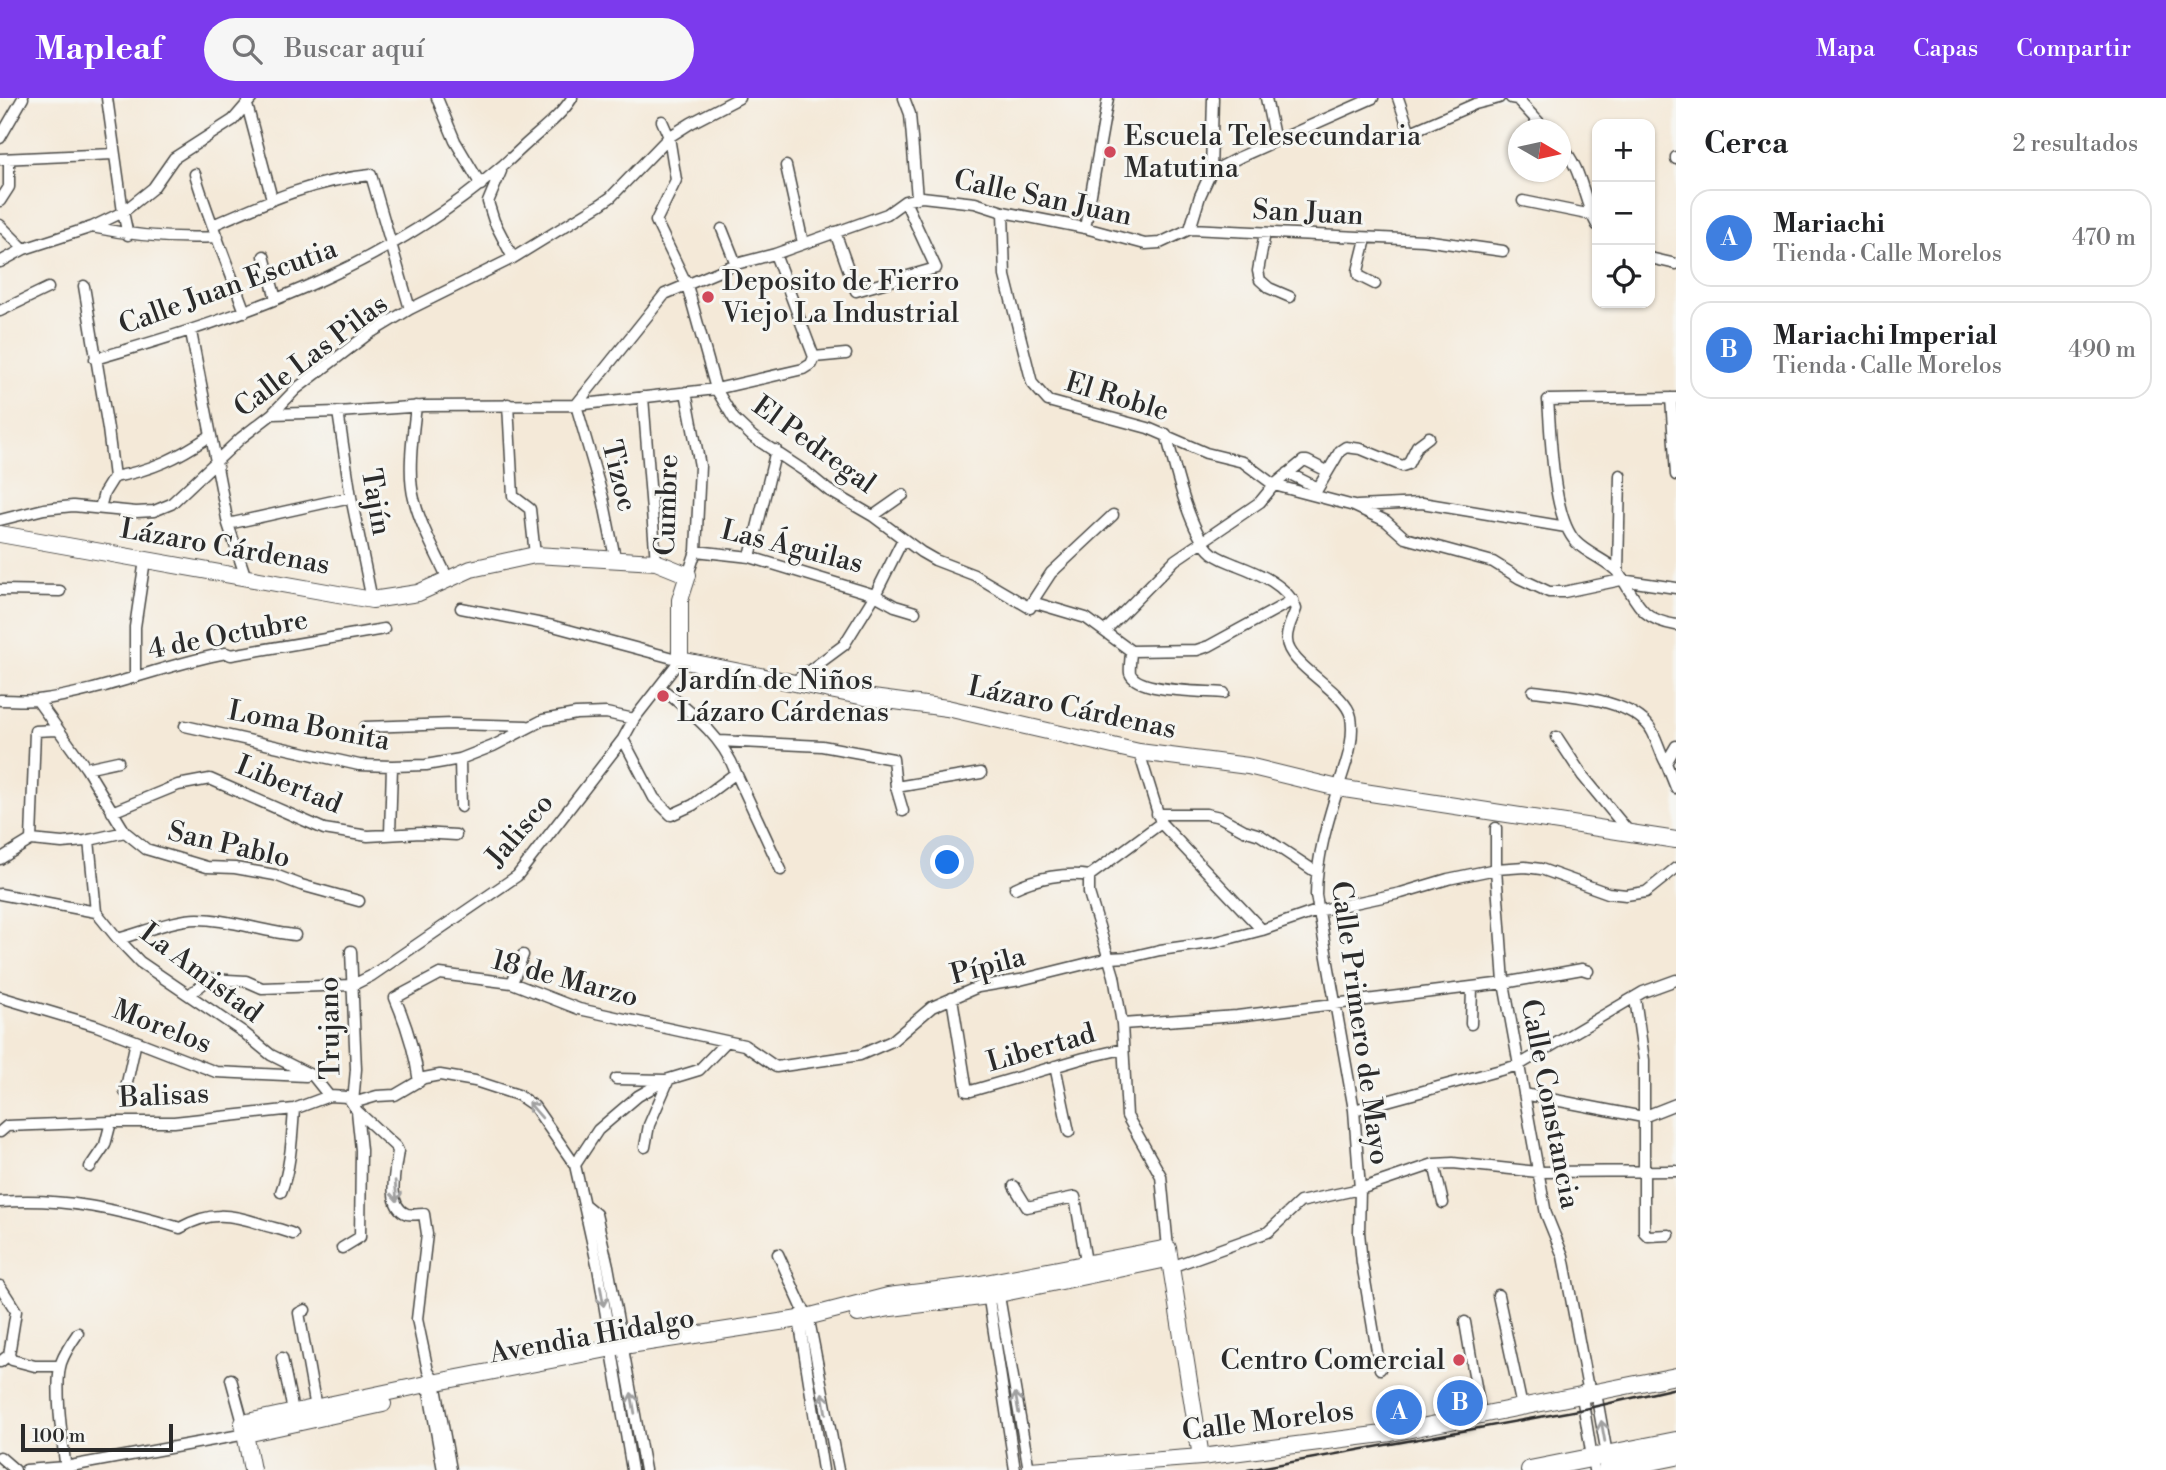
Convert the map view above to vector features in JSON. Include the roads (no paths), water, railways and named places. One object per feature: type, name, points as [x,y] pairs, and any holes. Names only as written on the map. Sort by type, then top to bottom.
[{"type":"main road","points":[[1603,1465],[1676,1441]]},
{"type":"main road","points":[[1531,1470],[1676,1457]]},
{"type":"street","points":[[0,138],[23,98]]},
{"type":"street","points":[[107,98],[122,212],[128,235]]},
{"type":"street","points":[[437,98],[455,141],[481,185]]},
{"type":"street","name":"Calle Las Pilas","points":[[0,520],[44,509],[73,506],[136,512],[154,511],[171,504],[241,438],[272,414],[296,389],[368,335],[410,309],[513,258],[611,197],[669,137],[691,122],[739,98]]},
{"type":"street","points":[[835,232],[856,291],[936,268],[911,200],[910,114],[904,98]]},
{"type":"street","points":[[1085,228],[1108,98]]},
{"type":"street","points":[[1190,229],[1211,172],[1213,98]]},
{"type":"street","points":[[1266,98],[1275,141]]},
{"type":"street","points":[[1398,98],[1409,130],[1413,131],[1475,104],[1499,98]]},
{"type":"street","points":[[1511,98],[1517,99],[1536,119]]},
{"type":"street","points":[[1211,172],[1366,99]]},
{"type":"street","name":"Calle Juan Escutia","points":[[95,359],[191,332],[336,275],[419,229],[481,185],[569,100]]},
{"type":"street","points":[[250,101],[272,199]]},
{"type":"street","points":[[0,262],[24,249],[92,227],[122,212],[153,188],[174,158],[233,120],[250,101]]},
{"type":"street","name":"El Pedregal","points":[[662,121],[669,137],[676,180],[656,221],[687,285],[716,389],[734,419],[754,437],[776,450],[828,490],[873,516],[935,560],[974,575],[1030,608],[1032,602],[1086,618],[1132,651]]},
{"type":"street","points":[[0,201],[9,187],[4,159],[114,154]]},
{"type":"street","points":[[1571,160],[1578,170],[1592,211]]},
{"type":"street","points":[[504,165],[488,202],[494,221],[513,258]]},
{"type":"street","points":[[786,166],[803,243]]},
{"type":"street","points":[[195,174],[245,312]]},
{"type":"street","points":[[213,225],[272,199],[324,181],[371,175],[410,309]]},
{"type":"street","name":"Calle San Juan","points":[[911,200],[922,197],[975,203],[1003,212],[1085,228],[1145,244],[1160,243],[1190,229]]},
{"type":"street","points":[[576,405],[665,294],[736,264],[775,254],[887,214],[911,200]]},
{"type":"street","points":[[1523,201],[1592,219]]},
{"type":"street","name":"El Roble","points":[[1003,212],[1005,276],[1031,383],[1048,401],[1166,434],[1206,453],[1243,463],[1274,485]]},
{"type":"street","points":[[0,225],[24,249]]},
{"type":"street","points":[[92,227],[128,235],[187,239],[218,237]]},
{"type":"street","points":[[722,229],[736,264]]},
{"type":"street","name":"San Juan","points":[[1190,229],[1423,240],[1503,251]]},
{"type":"street","points":[[1265,233],[1258,271],[1260,280],[1269,288],[1290,297]]},
{"type":"street","points":[[1366,239],[1358,271],[1359,276],[1375,284]]},
{"type":"street","points":[[272,414],[416,406],[576,405],[716,389],[803,369],[811,364],[814,357],[775,254]]},
{"type":"street","points":[[264,256],[276,299]]},
{"type":"street","points":[[1655,259],[1676,264]]},
{"type":"street","points":[[83,286],[114,477],[104,493],[100,508]]},
{"type":"street","points":[[0,311],[47,288]]},
{"type":"street","points":[[191,332],[228,524],[246,578]]},
{"type":"street","points":[[814,357],[846,354]]},
{"type":"street","name":"Cumbre","points":[[680,660],[680,600],[696,551],[700,466],[686,392]]},
{"type":"street","points":[[643,397],[656,562]]},
{"type":"street","points":[[1676,475],[1674,398],[1548,400],[1555,475],[1566,527],[1575,541],[1620,577],[1640,609],[1658,622],[1676,625]]},
{"type":"street","points":[[508,404],[513,496],[530,509],[535,555]]},
{"type":"street","name":"Tizoc","points":[[576,405],[603,498],[615,558]]},
{"type":"street","points":[[416,406],[413,432],[413,496],[444,580]]},
{"type":"street","name":"Tajín","points":[[338,412],[351,497],[372,600]]},
{"type":"street","points":[[1166,434],[1178,479],[1203,541],[1216,556],[1266,579],[1288,593],[1293,600],[1197,650],[1132,651],[1130,673],[1136,681],[1156,688],[1224,693]]},
{"type":"street","points":[[114,477],[165,464],[210,436]]},
{"type":"street","points":[[1316,491],[1340,451],[1346,447],[1353,446],[1402,466],[1408,464],[1417,446],[1429,437]]},
{"type":"street","points":[[750,557],[776,450]]},
{"type":"street","points":[[1105,631],[1125,608],[1148,589],[1165,568],[1260,502],[1288,473],[1307,461],[1327,471]]},
{"type":"street","points":[[1288,473],[1316,491],[1386,521],[1405,538],[1493,562],[1549,592],[1564,592],[1620,577],[1676,587]]},
{"type":"street","points":[[1620,475],[1620,577]]},
{"type":"street","points":[[1274,485],[1316,491]]},
{"type":"street","points":[[873,516],[903,495]]},
{"type":"street","points":[[228,524],[351,497]]},
{"type":"street","points":[[1354,506],[1422,503],[1566,527]]},
{"type":"street","points":[[1032,602],[1051,573],[1113,515]]},
{"type":"street","name":"Lázaro Cárdenas","points":[[0,534],[372,600],[418,593],[444,580]]},
{"type":"street","name":"Las Águilas","points":[[794,682],[844,645],[875,595],[903,539]]},
{"type":"street","name":"Las Águilas","points":[[696,551],[750,557],[875,595]]},
{"type":"street","name":"Las Águilas","points":[[444,580],[471,569],[535,555],[656,562],[688,575]]},
{"type":"street","points":[[135,677],[135,627],[145,560]]},
{"type":"street","points":[[0,590],[60,591]]},
{"type":"street","points":[[875,595],[895,606],[915,612]]},
{"type":"street","name":"Calle Primero de Mayo","points":[[1293,600],[1296,609],[1287,635],[1289,650],[1350,713],[1352,736],[1349,758],[1338,788],[1316,872],[1317,911],[1354,1110],[1362,1263],[1380,1369]]},
{"type":"street","name":"Lázaro Cárdenas","points":[[461,608],[553,626],[680,660],[865,697],[947,708],[1139,752],[1248,766],[1338,788],[1676,840]]},
{"type":"street","name":"4 de Octubre","points":[[0,700],[37,700],[105,686],[188,660],[384,629]]},
{"type":"street","name":"Jalisco","points":[[353,985],[396,960],[517,876],[680,660]]},
{"type":"street","points":[[660,687],[719,741],[732,760],[781,870]]},
{"type":"street","points":[[1533,691],[1592,699],[1646,721],[1653,730],[1676,788]]},
{"type":"street","name":"San Pablo","points":[[37,700],[56,730],[86,768],[125,832],[146,849],[207,867],[235,868],[275,875],[300,885],[359,901]]},
{"type":"street","points":[[365,727],[452,724],[530,726],[543,720],[589,713],[606,713],[634,719]]},
{"type":"street","name":"Loma Bonita","points":[[185,726],[359,765],[392,766],[426,765],[460,759],[493,746],[530,726]]},
{"type":"street","points":[[31,839],[35,731],[56,730]]},
{"type":"street","points":[[1558,737],[1570,760],[1629,832]]},
{"type":"street","points":[[623,739],[654,798],[671,815],[693,804],[736,773]]},
{"type":"street","points":[[719,741],[822,746],[893,759],[896,787],[903,811]]},
{"type":"street","points":[[1666,763],[1676,746]]},
{"type":"street","points":[[1139,752],[1159,818],[1262,930]]},
{"type":"street","points":[[460,759],[461,807]]},
{"type":"street","points":[[86,768],[118,761]]},
{"type":"street","points":[[390,834],[392,766]]},
{"type":"street","points":[[896,787],[981,774]]},
{"type":"street","name":"Libertad","points":[[112,812],[177,785],[210,779],[324,829],[368,836],[456,835]]},
{"type":"street","points":[[1015,888],[1053,878],[1078,874],[1089,876],[1159,818],[1206,814],[1220,817],[1259,835],[1316,872]]},
{"type":"street","name":"Calle Constancia","points":[[1496,828],[1496,869],[1504,983],[1546,1214],[1563,1256],[1603,1465]]},
{"type":"street","points":[[0,859],[31,839],[62,842],[89,840],[125,832]]},
{"type":"street","points":[[0,894],[96,912],[89,840]]},
{"type":"street","name":"Pípila","points":[[892,1041],[932,1007],[978,987],[1020,980],[1109,958],[1130,957],[1216,942],[1317,911],[1496,869],[1541,869],[1608,893],[1626,895],[1646,892],[1676,868]]},
{"type":"street","points":[[1089,876],[1089,893],[1114,976],[1122,1024],[1127,1116],[1161,1176],[1170,1258],[1201,1457]]},
{"type":"street","name":"La Amistad","points":[[96,912],[140,962],[243,1032],[271,1055],[313,1076]]},
{"type":"street","points":[[118,939],[195,919],[269,933],[295,935]]},
{"type":"street","name":"Trujano","points":[[342,1248],[360,1237],[361,1214],[361,1150],[355,1107],[351,951]]},
{"type":"street","points":[[512,983],[523,955]]},
{"type":"street","points":[[1122,1024],[1237,1016],[1504,983],[1581,969],[1588,971]]},
{"type":"street","name":"18 de Marzo","points":[[419,1082],[407,1026],[395,998],[440,974],[512,983],[579,1009],[751,1048],[776,1067],[860,1055],[892,1041]]},
{"type":"street","points":[[189,995],[209,979],[246,981],[262,988],[353,985]]},
{"type":"street","points":[[1354,1110],[1519,1065],[1643,992],[1676,980]]},
{"type":"street","points":[[1471,1024],[1472,987]]},
{"type":"street","name":"Morelos","points":[[0,997],[97,1026],[216,1072],[313,1076]]},
{"type":"street","name":"Libertad","points":[[952,998],[967,1091],[1123,1049]]},
{"type":"street","points":[[1634,998],[1644,1060],[1644,1232],[1648,1237],[1669,1236]]},
{"type":"street","points":[[125,1092],[136,1041]]},
{"type":"street","points":[[575,1165],[598,1130],[638,1096],[668,1080],[699,1070],[726,1042]]},
{"type":"street","points":[[1055,1066],[1069,1132]]},
{"type":"street","points":[[355,1107],[377,1096],[395,1095],[429,1076],[440,1075],[475,1081],[522,1097],[534,1106],[575,1165],[585,1205],[596,1214],[618,1353],[632,1470]]},
{"type":"street","points":[[313,1076],[329,1096],[348,1097],[396,1147],[398,1151],[393,1191],[395,1199],[400,1209],[407,1214],[424,1214],[427,1234],[417,1319],[451,1470]]},
{"type":"street","points":[[616,1079],[668,1080]]},
{"type":"street","points":[[645,1147],[649,1125],[668,1080]]},
{"type":"street","points":[[1524,1094],[1643,1116],[1676,1104]]},
{"type":"street","name":"Balisas","points":[[0,1132],[7,1126],[174,1122],[294,1109],[329,1096]]},
{"type":"street","points":[[281,1192],[286,1180],[292,1144],[294,1109]]},
{"type":"street","points":[[90,1167],[104,1145],[111,1122]]},
{"type":"street","points":[[1170,1258],[1268,1232],[1300,1202],[1360,1189],[1434,1164],[1453,1163],[1538,1172],[1676,1171]]},
{"type":"street","points":[[1434,1164],[1443,1203]]},
{"type":"street","points":[[1014,1186],[1027,1207],[1074,1197],[1086,1262]]},
{"type":"street","points":[[0,1202],[36,1199],[86,1204],[180,1228],[195,1220],[215,1215],[243,1217],[293,1234]]},
{"type":"street","points":[[778,1254],[804,1318],[838,1470]]},
{"type":"street","name":"Avendia Hidalgo","points":[[992,1288],[1086,1262],[1170,1258]]},
{"type":"street","name":"Avendia Hidalgo","points":[[248,1428],[293,1411],[431,1384],[804,1318],[891,1308],[1170,1258]]},
{"type":"street","points":[[0,1286],[16,1311],[9,1354],[12,1360],[25,1364],[60,1366]]},
{"type":"street","points":[[992,1288],[1015,1470]]},
{"type":"street","points":[[992,1288],[1029,1470]]},
{"type":"street","points":[[1498,1295],[1522,1407]]},
{"type":"street","points":[[305,1310],[299,1313],[299,1323],[306,1346],[316,1408]]},
{"type":"street","points":[[804,1318],[823,1470]]},
{"type":"street","points":[[1465,1322],[1481,1416]]},
{"type":"street","points":[[66,1468],[59,1385],[60,1366],[66,1349],[78,1334]]},
{"type":"street","points":[[618,1353],[645,1470]]},
{"type":"street","points":[[0,1362],[9,1354]]},
{"type":"street","points":[[282,1357],[293,1411]]},
{"type":"street","name":"Calle Morelos","points":[[1029,1470],[1201,1457],[1391,1433],[1481,1416],[1588,1391],[1676,1376]]},
{"type":"street","points":[[231,1379],[261,1470]]},
{"type":"street","points":[[431,1384],[443,1470]]},
{"type":"street","name":"Avendia Hidalgo","points":[[26,1470],[66,1468],[431,1384]]},
{"type":"street","points":[[248,1428],[253,1470]]},
{"type":"street","points":[[0,1457],[15,1470]]},
{"type":"railway","points":[[1248,1470],[1584,1409],[1676,1388]]},
{"type":"place","name":"Escuela Telesecundaria Matutina","points":[[1110,152]]},
{"type":"place","name":"Deposito de Fierro Viejo La Industrial","points":[[708,297]]},
{"type":"place","name":"Jardín de Niños Lázaro Cárdenas","points":[[663,696]]},
{"type":"place","name":"Centro Comercial","points":[[1459,1360]]},
{"type":"place","name":"Mariachi Imperial","points":[[1460,1403]]},
{"type":"place","name":"Mariachi","points":[[1399,1412]]}]
